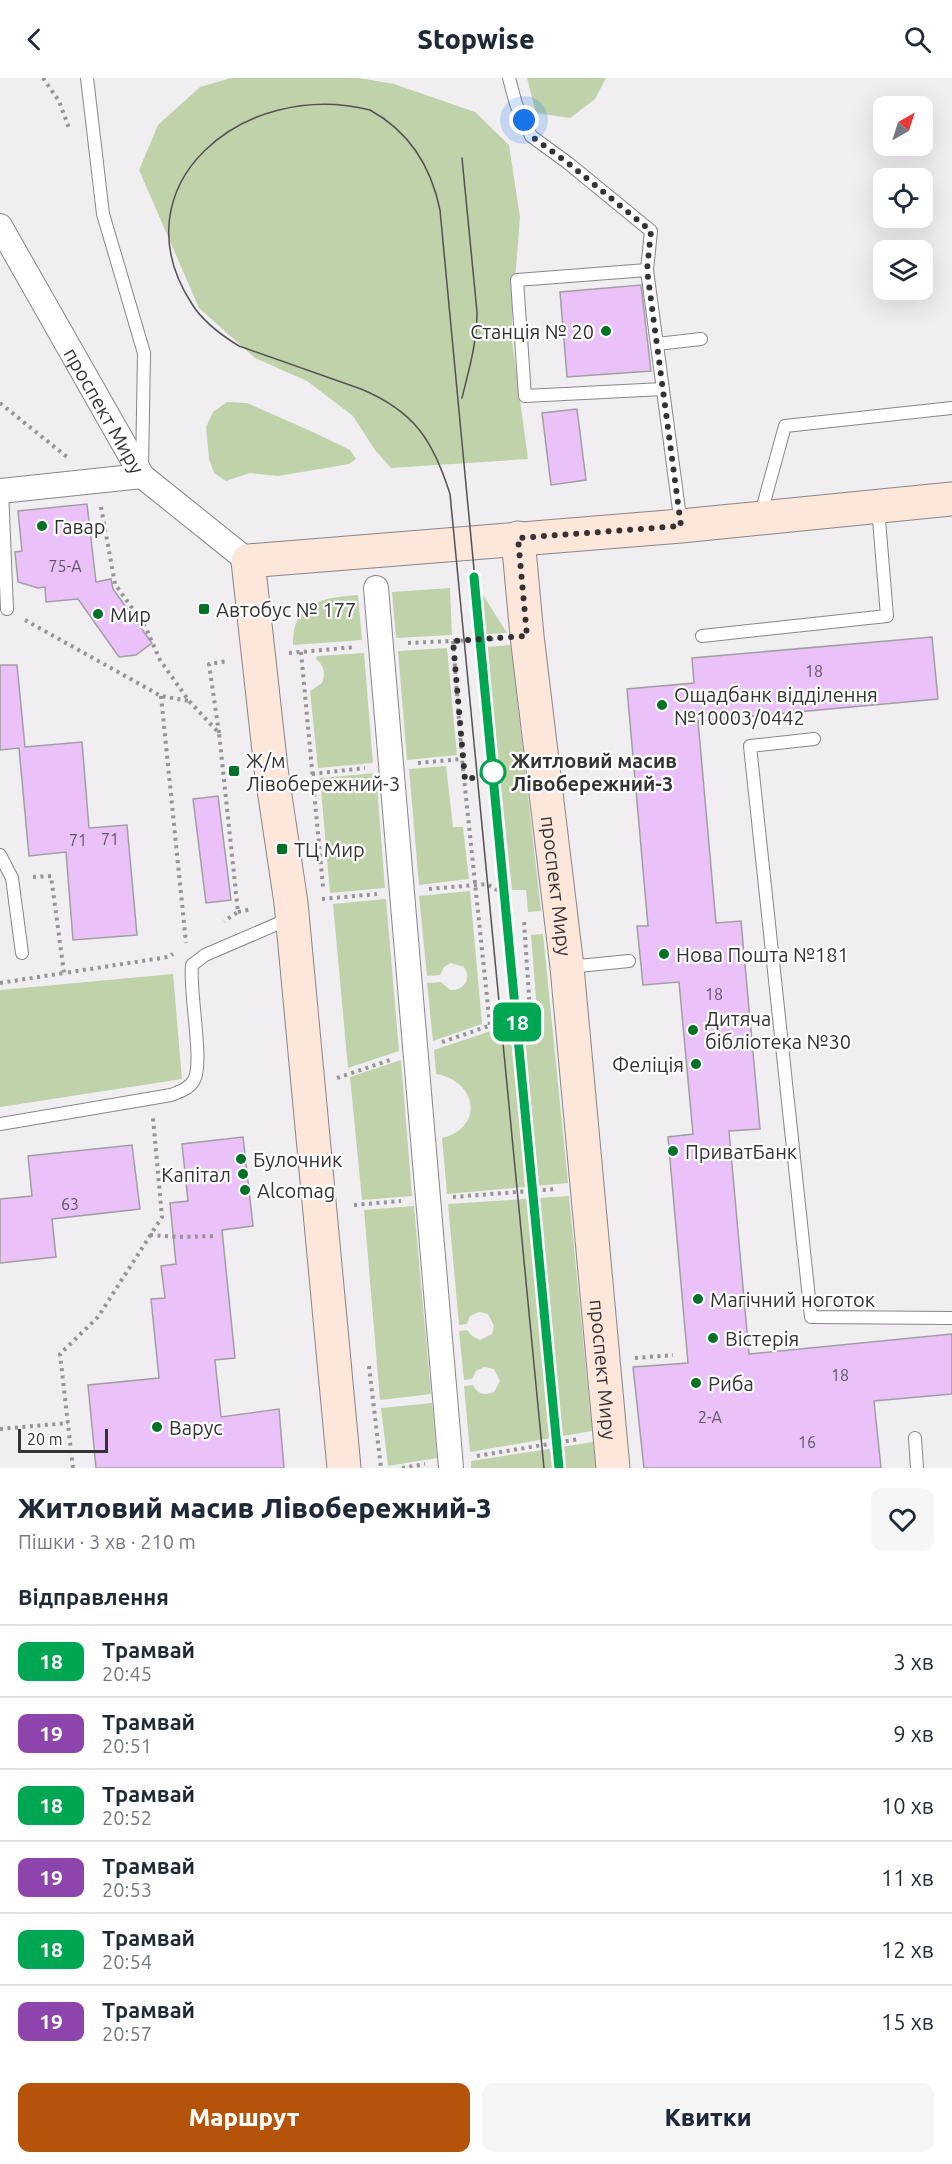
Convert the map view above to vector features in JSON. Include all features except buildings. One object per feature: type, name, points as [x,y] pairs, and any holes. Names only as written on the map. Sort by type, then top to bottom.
[{"type":"street","name":"проспект Миру","points":[[0,226],[142,476],[248,561]]},
{"type":"street","points":[[1,490],[142,476]]},
{"type":"street","points":[[344,1468],[292,918],[271,769],[248,561],[681,526],[952,499]]},
{"type":"street","name":"проспект Миру","points":[[518,538],[527,636],[567,967],[613,1468]]},
{"type":"street","points":[[376,588],[451,1464]]},
{"type":"lane","points":[[87,78],[103,214],[144,353],[142,476]]},
{"type":"lane","points":[[509,78],[516,104],[531,136],[651,231],[647,270],[681,526]]},
{"type":"lane","points":[[647,270],[517,280],[525,396],[663,389]]},
{"type":"lane","points":[[657,344],[701,339]]},
{"type":"lane","points":[[760,518],[784,426],[952,408]]},
{"type":"lane","points":[[1,490],[7,609]]},
{"type":"lane","points":[[702,636],[887,616],[878,507]]},
{"type":"lane","points":[[814,739],[750,746],[811,1317],[952,1318]]},
{"type":"lane","points":[[0,855],[12,878],[22,953]]},
{"type":"lane","points":[[0,1124],[171,1095],[187,1088],[194,1079],[198,1064],[190,980],[192,965],[205,955],[292,918]]},
{"type":"lane","points":[[567,967],[629,961]]},
{"type":"lane","points":[[915,1438],[917,1468]]},
{"type":"path","points":[[0,403],[96,481],[115,584],[146,628],[160,660],[189,701],[219,733]]},
{"type":"path","points":[[7,609],[161,696],[189,701]]},
{"type":"path","points":[[221,924],[238,912],[219,733],[209,664],[301,652],[527,636]]},
{"type":"path","points":[[453,641],[462,759],[490,1026]]},
{"type":"path","points":[[161,696],[187,947],[195,941]]},
{"type":"path","points":[[12,878],[51,876],[64,973]]},
{"type":"path","points":[[308,1088],[530,1012],[524,921]]},
{"type":"path","points":[[0,983],[168,957],[177,952]]},
{"type":"path","points":[[73,1468],[60,1354],[98,1317],[162,1216],[153,1127]]},
{"type":"path","points":[[354,1205],[588,1187]]},
{"type":"path","points":[[150,1235],[178,1238],[215,1236]]},
{"type":"path","points":[[625,1358],[673,1355]]},
{"type":"path","points":[[0,1430],[68,1423]]},
{"type":"path","points":[[402,1468],[451,1464],[610,1434]]},
{"type":"green space","points":[[231,78],[359,78],[394,84],[475,112],[509,145],[520,217],[511,333],[528,459],[391,468],[375,450],[353,416],[307,381],[255,358],[199,308],[139,170],[158,125],[200,87]]},
{"type":"green space","points":[[527,78],[606,78],[595,99],[570,118],[536,113]]},
{"type":"green space","points":[[227,402],[247,403],[315,433],[350,450],[356,459],[349,464],[278,476],[250,473],[226,481],[214,473],[209,459],[206,427],[213,412]]},
{"type":"green space","points":[[450,588],[452,635],[396,638],[392,592]]},
{"type":"green space","points":[[358,595],[362,640],[293,645],[294,631],[304,611],[321,601]]},
{"type":"green space","points":[[483,595],[507,633],[486,634]]},
{"type":"green space","points":[[511,645],[541,911],[528,912],[526,890],[512,890],[486,647]]},
{"type":"green space","points":[[447,648],[457,755],[407,760],[398,651]]},
{"type":"green space","points":[[364,653],[373,763],[318,768],[310,691],[322,683],[324,676],[324,670],[316,659],[317,656]]},
{"type":"green space","points":[[446,766],[453,827],[463,827],[469,879],[419,885],[409,769]]},
{"type":"green space","points":[[376,773],[385,888],[330,893],[320,778]]},
{"type":"green space","points":[[470,891],[482,1024],[433,1041],[427,983],[441,982],[450,990],[455,990],[463,986],[467,976],[464,967],[451,963],[444,967],[440,975],[427,976],[419,896]]},
{"type":"green space","points":[[386,899],[399,1051],[348,1068],[333,904]]},
{"type":"green space","points":[[543,934],[568,1183],[447,1194],[442,1138],[456,1132],[465,1124],[470,1115],[470,1104],[467,1094],[460,1085],[450,1078],[436,1074],[434,1050],[497,1029],[538,1022],[531,935]]},
{"type":"green space","points":[[173,974],[182,1079],[0,1107],[0,990]]},
{"type":"green space","points":[[401,1060],[412,1196],[362,1200],[350,1077]]},
{"type":"green space","points":[[569,1196],[592,1431],[470,1452],[464,1386],[473,1385],[479,1392],[487,1394],[494,1392],[500,1381],[494,1369],[484,1367],[476,1371],[472,1379],[464,1380],[459,1331],[467,1330],[480,1340],[492,1334],[494,1326],[488,1314],[479,1312],[470,1316],[467,1324],[459,1325],[448,1204]]},
{"type":"green space","points":[[414,1206],[431,1394],[380,1400],[364,1210]]},
{"type":"green space","points":[[432,1403],[437,1458],[388,1466],[381,1408]]},
{"type":"green space","points":[[593,1442],[596,1468],[471,1468],[471,1461]]},
{"type":"tram line","points":[[544,1468],[450,494],[428,443],[419,430],[395,407],[361,389],[232,342],[196,311],[172,260],[169,219],[181,182],[204,151],[238,126],[278,110],[323,104],[370,110],[397,129],[417,152],[431,179],[440,210],[559,1468]]},
{"type":"tram line","points":[[462,158],[477,312],[474,345],[462,398]]},
{"type":"tram line","name":"18","points":[[474,577],[559,1468]]},
{"type":"place","name":"Станція № 20","points":[[606,331]]},
{"type":"place","name":"Гавар","points":[[42,526]]},
{"type":"place","name":"Автобус № 177","points":[[204,609]]},
{"type":"place","name":"Мир","points":[[98,614]]},
{"type":"place","name":"Ощадбанк відділення №10003/0442","points":[[662,705]]},
{"type":"place","name":"Ж/м Лівобережний-3","points":[[234,771]]},
{"type":"place","name":"Житловий масив Лівобережний-3","points":[[493,772]]},
{"type":"place","name":"ТЦ Мир","points":[[282,849]]},
{"type":"place","name":"Нова Пошта №181","points":[[664,954]]},
{"type":"place","name":"Дитяча бібліотека №30","points":[[693,1030]]},
{"type":"place","name":"Феліція","points":[[696,1064]]},
{"type":"place","name":"ПриватБанк","points":[[673,1151]]},
{"type":"place","name":"Булочник","points":[[241,1159]]},
{"type":"place","name":"Капітал","points":[[243,1174]]},
{"type":"place","name":"Alcomag","points":[[245,1190]]},
{"type":"place","name":"Магічний ноготок","points":[[698,1299]]},
{"type":"place","name":"Вістерія","points":[[713,1338]]},
{"type":"place","name":"Риба","points":[[696,1383]]},
{"type":"place","name":"Варус","points":[[157,1427]]},
{"type":"route","points":[[493,772],[465,780],[453,641],[527,636],[518,538],[681,526],[647,270],[651,231],[531,136],[524,120]]}]
